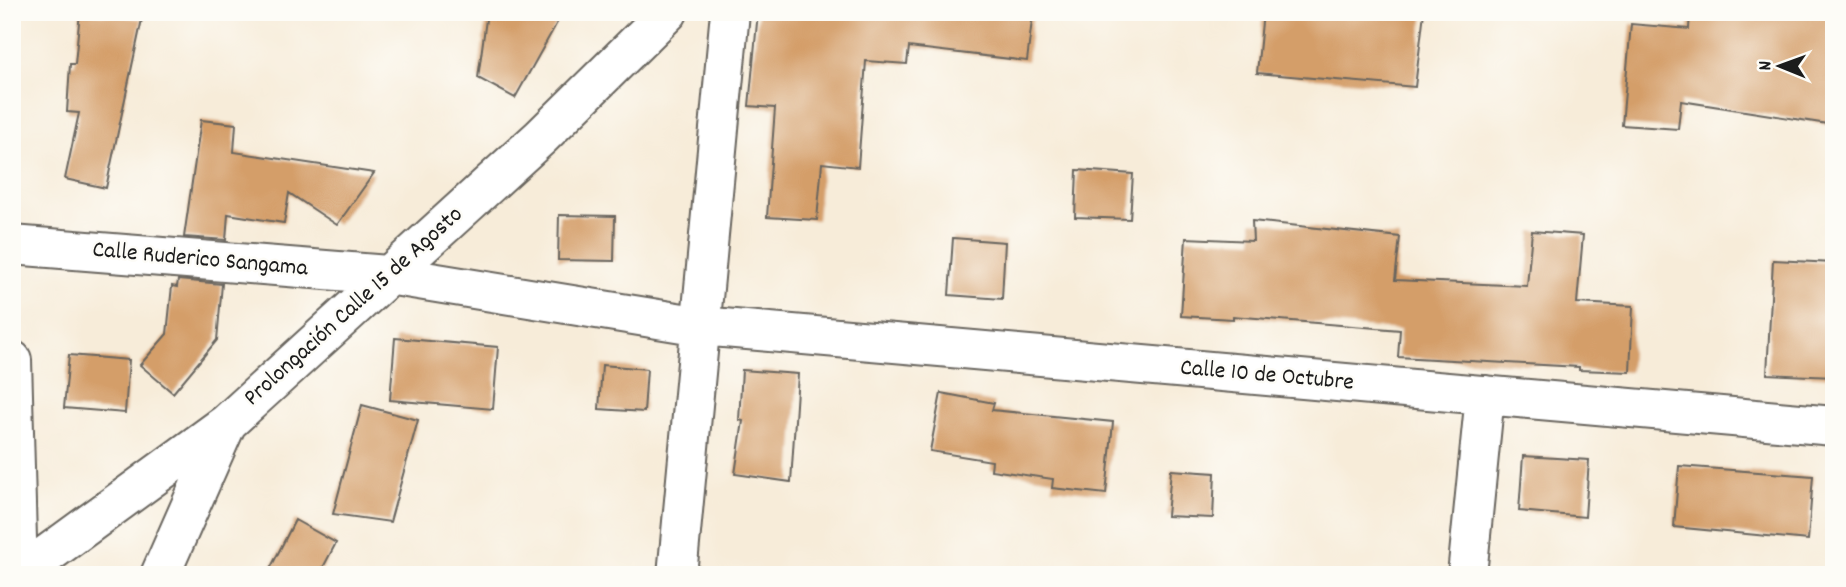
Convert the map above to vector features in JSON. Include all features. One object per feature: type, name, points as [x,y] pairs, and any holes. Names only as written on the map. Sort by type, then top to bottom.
[{"type":"street","name":"Prolongación Calle 15 de Agosto","points":[[18,575],[227,423],[541,136],[668,12]]},
{"type":"street","points":[[677,575],[730,12]]},
{"type":"street","name":"Calle Ruderico Sangama","points":[[12,245],[388,275],[701,326]]},
{"type":"street","name":"Calle 10 de Octubre","points":[[701,326],[1834,426]]},
{"type":"street","points":[[12,360],[18,575]]},
{"type":"street","points":[[1467,575],[1485,395]]},
{"type":"street","points":[[160,575],[227,423]]},
{"type":"building","points":[[80,12],[142,19],[106,188],[65,179],[79,113],[67,112],[70,64],[75,64]]},
{"type":"building","points":[[487,12],[563,12],[515,98],[478,78]]},
{"type":"building","points":[[758,12],[1033,12],[1027,61],[909,47],[907,64],[866,61],[858,167],[822,163],[817,220],[767,217],[775,108],[749,106]]},
{"type":"building","points":[[1263,12],[1424,12],[1415,87],[1257,73]]},
{"type":"building","points":[[1690,12],[1834,12],[1834,125],[1681,101],[1678,129],[1622,125],[1631,24],[1689,29]]},
{"type":"building","points":[[201,120],[236,124],[234,152],[374,173],[337,225],[289,193],[284,223],[228,214],[226,240],[184,237]]},
{"type":"building","points":[[1077,170],[1133,174],[1130,219],[1075,217]]},
{"type":"building","points":[[559,215],[615,216],[614,261],[558,260]]},
{"type":"building","points":[[1252,221],[1400,237],[1395,280],[1527,286],[1532,231],[1583,235],[1577,303],[1633,306],[1630,372],[1398,357],[1400,330],[1233,316],[1233,319],[1181,316],[1186,238],[1253,241]]},
{"type":"building","points":[[953,238],[1005,242],[1002,299],[949,295]]},
{"type":"building","points":[[1773,260],[1834,263],[1834,377],[1767,374]]},
{"type":"building","points":[[178,280],[222,284],[217,340],[173,393],[140,365],[167,334],[172,286],[177,287]]},
{"type":"building","points":[[395,338],[498,347],[493,409],[390,400]]},
{"type":"building","points":[[69,355],[129,360],[125,413],[64,408]]},
{"type":"building","points":[[602,365],[647,369],[644,412],[599,409]]},
{"type":"building","points":[[742,370],[798,374],[791,482],[735,474],[743,421],[739,420]]},
{"type":"building","points":[[941,393],[994,403],[992,410],[1113,422],[1106,494],[1052,488],[1053,479],[991,470],[992,461],[930,451]]},
{"type":"building","points":[[362,405],[418,420],[390,522],[333,514]]},
{"type":"building","points":[[1523,456],[1589,460],[1585,517],[1519,511]]},
{"type":"building","points":[[1679,466],[1813,476],[1808,540],[1674,527]]},
{"type":"building","points":[[1171,470],[1215,473],[1213,518],[1167,516]]},
{"type":"building","points":[[295,520],[336,543],[319,575],[267,575]]}]
